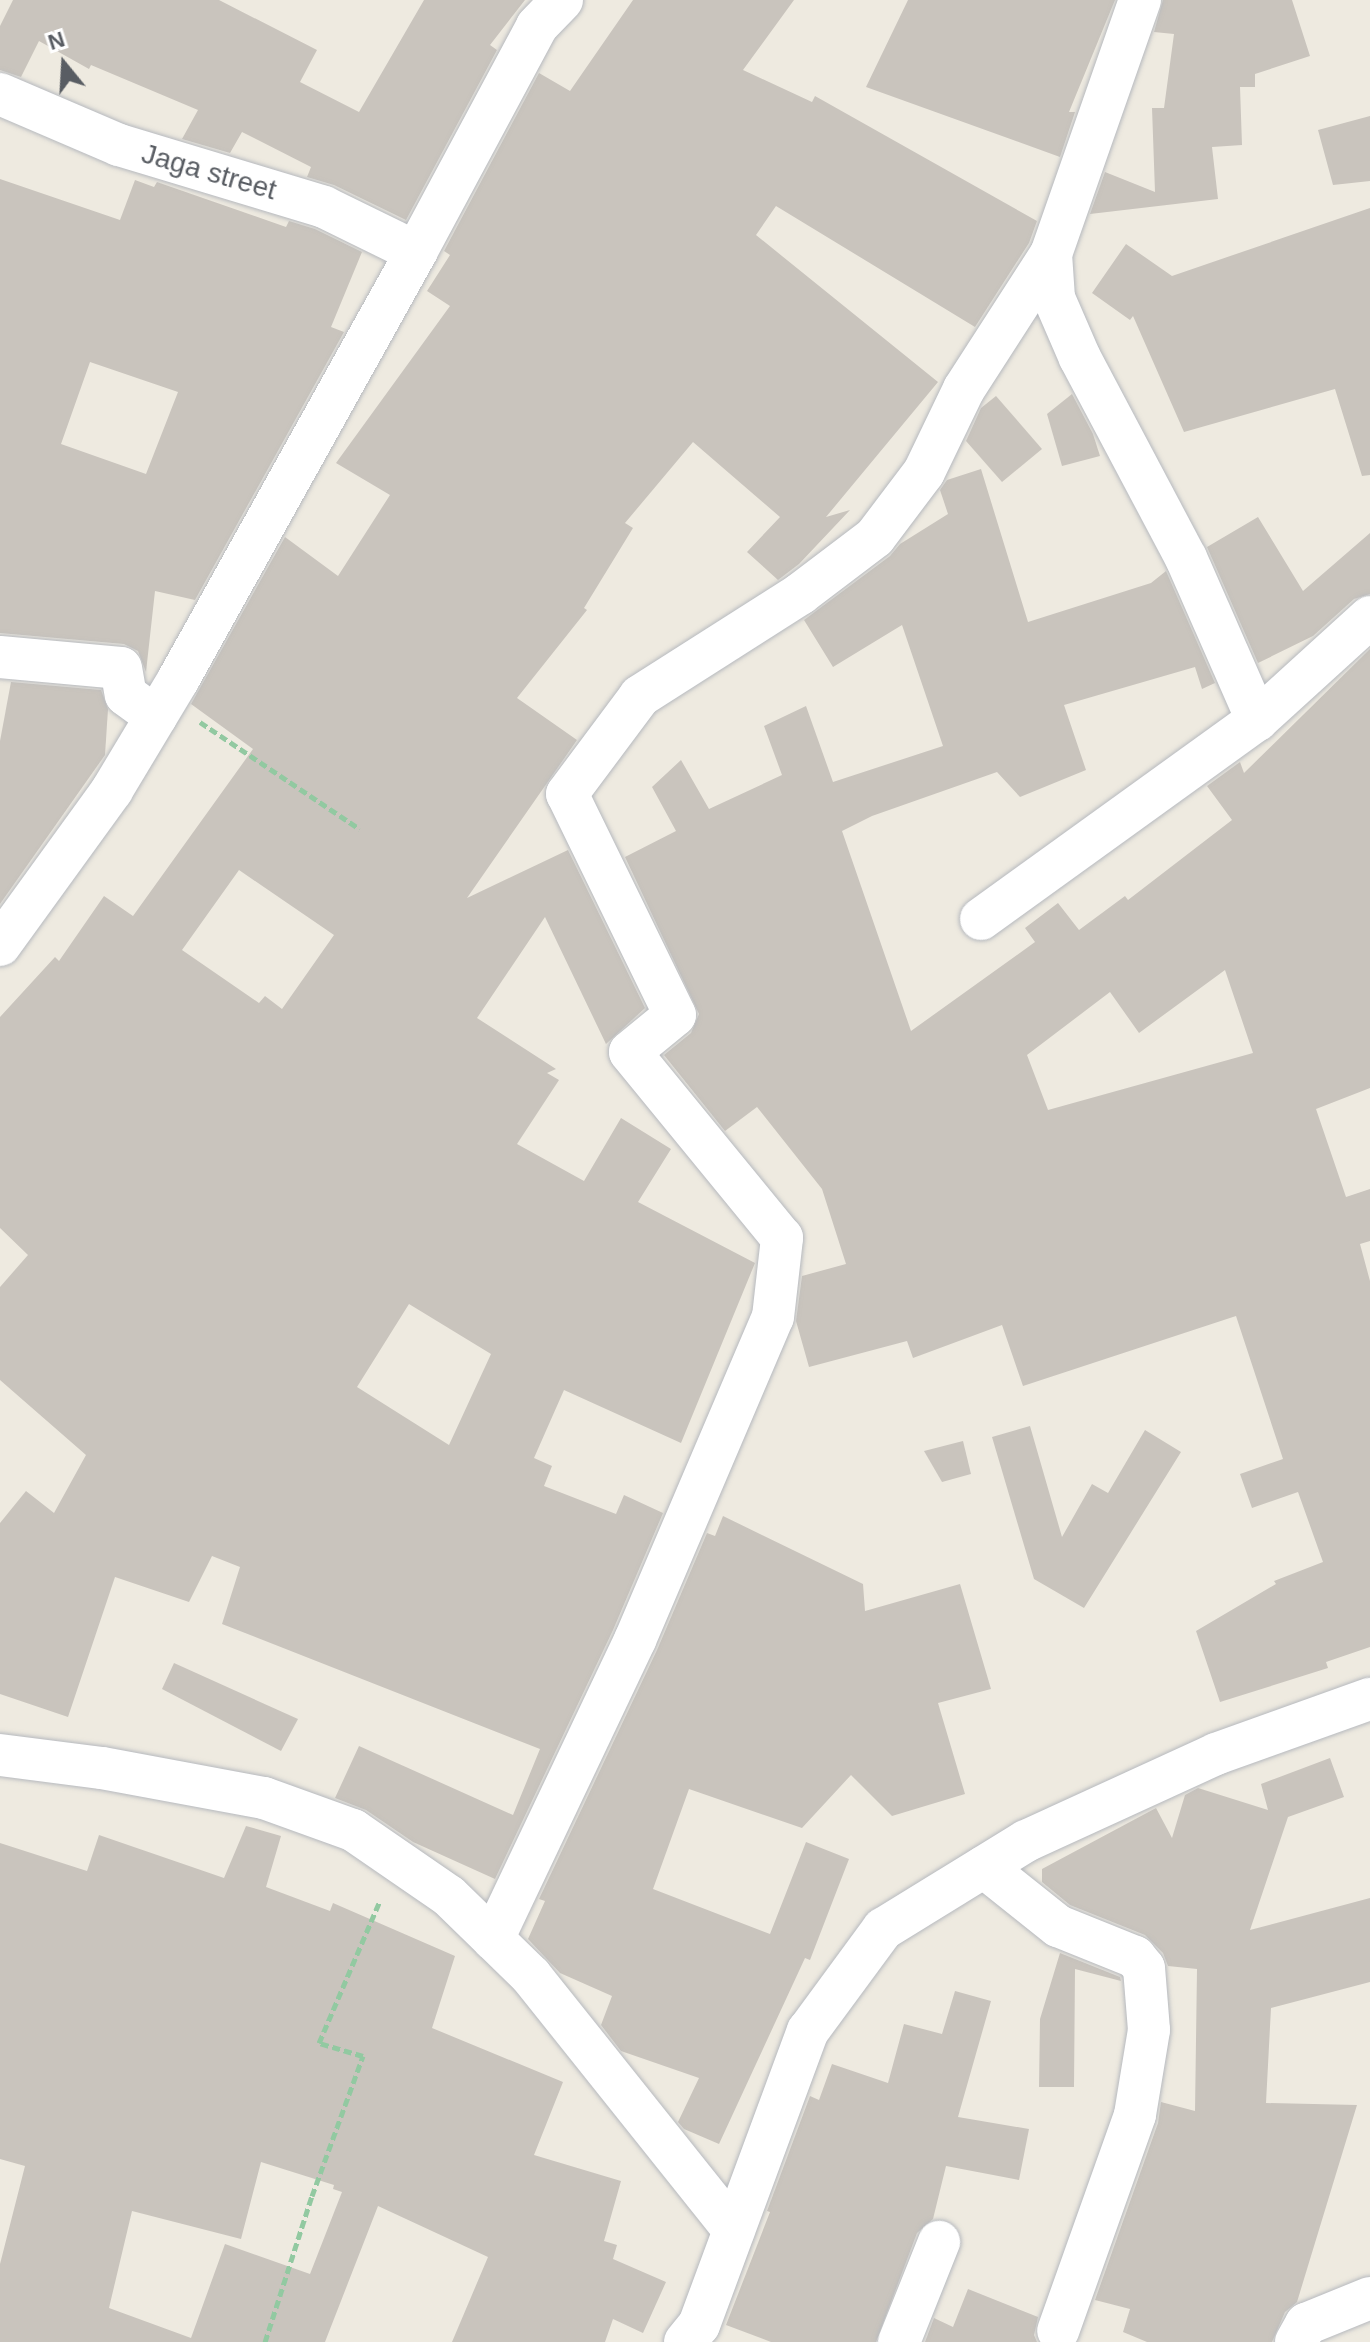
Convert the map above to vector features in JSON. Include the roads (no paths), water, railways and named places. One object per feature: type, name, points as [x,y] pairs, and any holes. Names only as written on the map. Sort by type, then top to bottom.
[{"type":"street","points":[[0,945],[112,790],[161,708],[416,252],[537,26],[562,0]]},
{"type":"street","points":[[493,1939],[635,1640],[773,1317],[782,1238],[630,1052],[675,1015],[567,794],[640,696],[800,594],[875,537],[924,472],[964,389],[1051,254],[1140,0]]},
{"type":"street","name":"Jaga street","points":[[0,94],[119,145],[312,203],[416,252]]},
{"type":"street","points":[[1051,254],[1054,298],[1080,358],[1186,558],[1257,720]]},
{"type":"street","points":[[981,919],[1257,720],[1370,617]]},
{"type":"street","points":[[0,657],[121,668],[126,695],[161,708]]},
{"type":"street","points":[[698,2336],[808,2031],[883,1929],[1026,1841],[1216,1754],[1370,1699]]},
{"type":"street","points":[[0,1755],[102,1768],[264,1798],[353,1830],[449,1896],[531,1976],[734,2230]]},
{"type":"street","points":[[984,1867],[1058,1926],[1135,1957],[1144,1968],[1149,2030],[1138,2104],[1058,2331]]},
{"type":"street","points":[[899,2342],[939,2242]]},
{"type":"street","points":[[1296,2342],[1306,2324],[1370,2298]]}]
